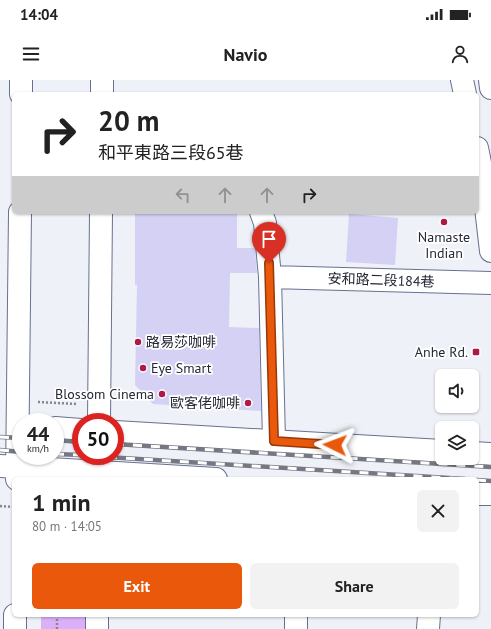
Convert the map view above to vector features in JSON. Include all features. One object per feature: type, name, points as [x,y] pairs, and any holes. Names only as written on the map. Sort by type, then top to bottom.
[{"type":"main road","points":[[21,80],[21,92]]},
{"type":"main road","points":[[102,80],[102,92]]},
{"type":"main road","points":[[462,80],[465,92]]},
{"type":"main road","points":[[490,80],[491,88]]},
{"type":"main road","points":[[481,155],[491,250]]},
{"type":"main road","points":[[13,413],[20,214]]},
{"type":"main road","points":[[99,413],[101,214]]},
{"type":"main road","points":[[262,214],[265,223],[270,277],[274,441]]},
{"type":"main road","name":"安和路二段184巷","points":[[270,277],[491,283]]},
{"type":"main road","points":[[124,433],[435,451]]},
{"type":"main road","points":[[12,448],[11,471],[98,469],[192,477]]},
{"type":"main road","points":[[479,453],[491,454]]},
{"type":"main road","points":[[479,494],[491,494]]},
{"type":"main road","points":[[15,617],[15,629]]},
{"type":"main road","points":[[97,617],[97,629]]},
{"type":"main road","points":[[296,617],[296,629]]},
{"type":"main road","points":[[428,629],[429,617]]},
{"type":"path","points":[[62,403],[82,404]]},
{"type":"path","points":[[0,506],[12,507]]},
{"type":"path","points":[[57,617],[57,629]]},
{"type":"shaded area","points":[[41,617],[86,617],[86,629],[41,629]]},
{"type":"building","points":[[135,214],[237,214],[237,248],[255,248],[257,273],[230,273],[229,327],[259,328],[261,411],[153,404],[135,385],[137,285],[135,285]]},
{"type":"building","points":[[349,214],[398,218],[395,265],[346,262]]},
{"type":"railway","points":[[0,437],[12,438]]},
{"type":"railway","points":[[64,441],[72,441]]},
{"type":"railway","points":[[124,445],[491,467]]},
{"type":"railway","points":[[0,450],[12,451]]},
{"type":"railway","points":[[64,454],[72,455]]},
{"type":"railway","points":[[124,458],[432,477]]},
{"type":"railway","points":[[479,480],[491,481]]},
{"type":"place","name":"Namaste Indian","points":[[444,222]]},
{"type":"place","name":"路易莎咖啡","points":[[138,342]]},
{"type":"place","name":"Anhe Rd.","points":[[476,352]]},
{"type":"place","name":"Eye Smart","points":[[143,368]]},
{"type":"place","name":"Blossom Cinema","points":[[162,394]]},
{"type":"place","name":"歐客佬咖啡","points":[[248,403]]},
{"type":"route","points":[[269,263],[274,441],[335,445]]}]
